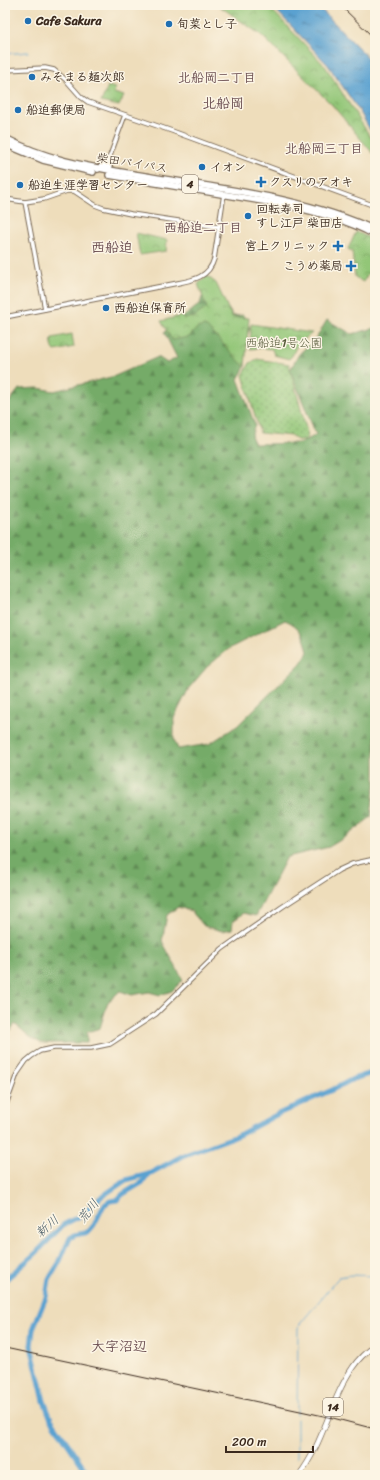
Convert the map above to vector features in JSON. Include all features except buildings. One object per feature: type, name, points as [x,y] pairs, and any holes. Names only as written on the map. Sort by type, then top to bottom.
[{"type":"highway","name":"柴田バイパス","points":[[5,138],[52,158],[73,164],[225,192],[313,211],[356,225],[375,235]]},
{"type":"highway","name":"柴田バイパス","points":[[5,144],[43,160],[69,167],[316,207],[343,216],[375,230]]},
{"type":"highway","points":[[98,169],[107,164],[111,171]]},
{"type":"main road","name":"14","points":[[299,1475],[309,1459],[349,1373],[360,1358],[375,1345]]},
{"type":"street","points":[[5,70],[45,68],[54,70],[62,76],[84,100],[375,206]]},
{"type":"street","points":[[107,164],[125,115]]},
{"type":"street","points":[[5,199],[25,202],[44,199],[67,191],[74,191],[95,205],[103,208],[131,214],[219,227]]},
{"type":"street","points":[[5,317],[198,278],[207,273],[212,266],[225,192]]},
{"type":"street","points":[[25,202],[44,309]]},
{"type":"street","points":[[5,1107],[17,1074],[26,1061],[32,1056],[50,1049],[90,1048],[110,1044],[156,1014],[222,949],[282,907],[339,870],[352,864],[375,859]]},
{"type":"green space","points":[[218,5],[262,5],[273,11],[325,66],[375,144],[375,156],[333,106],[261,35]]},
{"type":"green space","points":[[108,86],[115,88],[114,93],[124,96],[119,106],[101,102]]},
{"type":"green space","points":[[356,232],[375,240],[375,263],[363,282],[355,277],[352,251],[348,249]]},
{"type":"green space","points":[[136,233],[167,240],[166,251],[140,255]]},
{"type":"green space","points":[[207,276],[216,283],[232,317],[249,318],[245,367],[207,327],[204,326],[197,328],[189,337],[172,340],[161,321],[180,316],[184,319],[194,317],[207,308],[198,284]]},
{"type":"green space","points":[[213,285],[233,316],[243,315],[250,328],[244,343],[245,367],[238,379],[255,425],[251,436],[255,444],[301,443],[316,435],[290,370],[299,354],[316,338],[327,320],[352,334],[375,328],[375,788],[371,817],[347,836],[329,847],[287,857],[256,916],[244,913],[233,921],[232,929],[222,931],[204,926],[191,911],[178,907],[167,915],[162,941],[183,980],[172,991],[160,995],[149,992],[132,995],[120,991],[108,1002],[100,1028],[87,1032],[87,1043],[41,1043],[30,1037],[15,1024],[7,1035],[5,1045],[5,407],[19,389],[38,388],[54,391],[115,376],[158,357],[167,363],[177,358],[164,332],[200,304],[202,297]],"holes":[[[285,620],[290,622],[301,633],[307,647],[308,652],[301,663],[237,726],[209,744],[178,749],[174,739],[174,718],[189,688],[207,667],[230,648]]]},
{"type":"green space","name":"西船迫1号公園","points":[[251,324],[312,333],[297,345],[289,359],[274,355],[272,349],[250,349]]},
{"type":"green space","points":[[72,334],[74,347],[54,350],[52,338]]},
{"type":"green space","points":[[257,359],[289,364],[308,436],[305,440],[297,440],[292,436],[260,433],[243,375],[250,363]]},
{"type":"water","points":[[267,5],[317,5],[375,65],[375,139],[360,112],[328,65],[275,9]]},
{"type":"waterway","points":[[5,54],[28,52]]},
{"type":"waterway","name":"荒川","points":[[89,1475],[51,1419],[44,1401],[31,1346],[33,1329],[46,1297],[49,1279],[59,1263],[70,1238],[89,1231],[94,1225],[104,1205],[110,1201],[117,1200],[123,1194],[143,1182],[149,1174],[182,1156],[239,1135],[278,1114],[353,1079],[375,1072]]},
{"type":"waterway","name":"新川","points":[[5,1280],[36,1253],[63,1225],[82,1215],[101,1197],[126,1180],[149,1174]]},
{"type":"waterway","points":[[297,1415],[298,1328],[300,1324],[339,1277],[351,1275],[375,1276]]},
{"type":"waterway","points":[[297,1419],[297,1458]]},
{"type":"railway","points":[[340,5],[375,39]]},
{"type":"railway","points":[[5,1348],[333,1418],[375,1429]]},
{"type":"place","name":"Cafe Sakura","points":[[28,21]]},
{"type":"place","name":"旬菜とし子","points":[[169,24]]},
{"type":"place","name":"みそまる麺次郎","points":[[32,77]]},
{"type":"place","name":"船迫郵便局","points":[[18,110]]},
{"type":"place","name":"イオン","points":[[202,167]]},
{"type":"place","name":"クスリのアオキ","points":[[261,182]]},
{"type":"place","name":"船迫生涯学習センター","points":[[20,185]]},
{"type":"place","name":"回転寿司 すし江戸 柴田店","points":[[248,216]]},
{"type":"place","name":"宮上クリニック","points":[[338,246]]},
{"type":"place","name":"こうめ薬局","points":[[351,266]]},
{"type":"place","name":"西船迫保育所","points":[[106,308]]},
{"type":"district","name":"北船岡二丁目","points":[[217,77]]},
{"type":"district","name":"北船岡","points":[[223,103]]},
{"type":"district","name":"北船岡三丁目","points":[[324,148]]},
{"type":"district","name":"西船迫二丁目","points":[[203,227]]},
{"type":"district","name":"西船迫","points":[[112,247]]},
{"type":"district","name":"大字沼辺","points":[[119,1346]]}]
